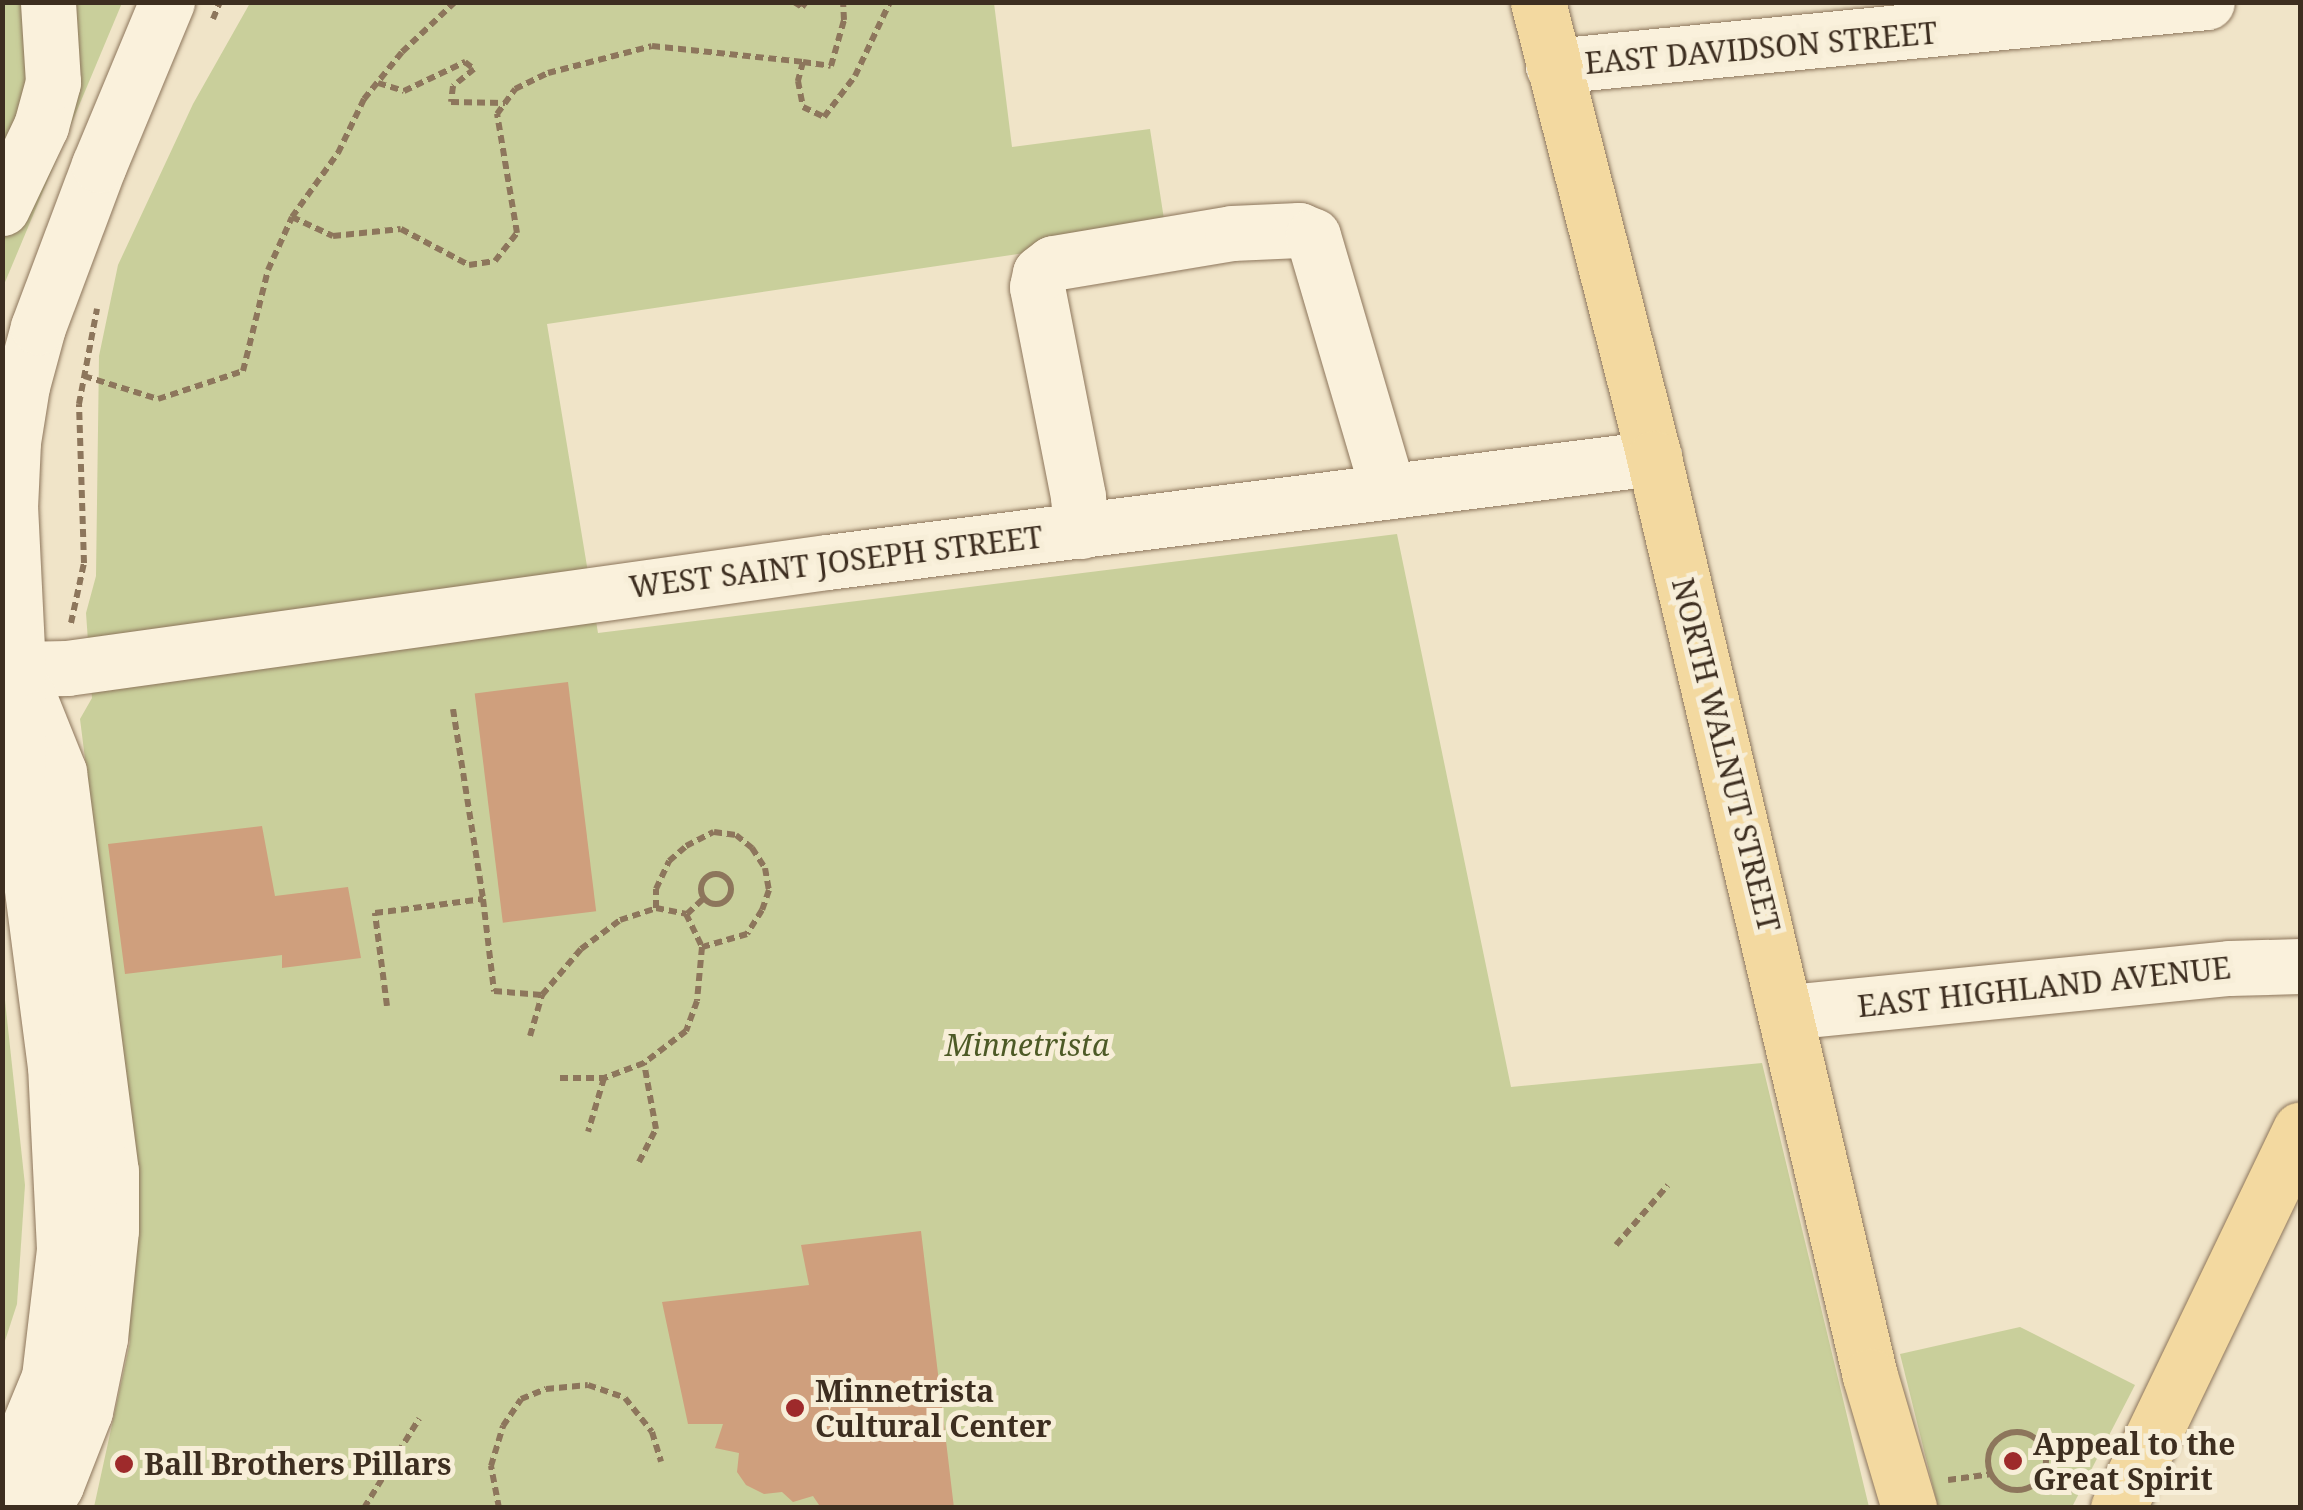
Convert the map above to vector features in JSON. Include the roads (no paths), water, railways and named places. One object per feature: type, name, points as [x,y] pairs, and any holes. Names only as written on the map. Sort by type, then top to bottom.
[{"type":"main road","name":"NORTH WALNUT STREET","points":[[1538,2],[1654,458],[1788,1012],[1870,1376],[1921,1495]]},
{"type":"main road","points":[[2098,1500],[2300,1129]]},
{"type":"street","points":[[2,208],[41,126],[53,82],[48,2]]},
{"type":"street","name":"EAST DAVIDSON STREET","points":[[1554,66],[1769,25],[2207,2]]},
{"type":"street","points":[[2,1491],[49,1377],[64,1249],[54,1067],[17,775],[18,669],[10,508],[22,386],[38,327],[98,165],[186,20]]},
{"type":"street","points":[[1081,531],[1078,496],[1037,287],[1040,273],[1052,263],[1232,233],[1299,230],[1312,236],[1388,491]]},
{"type":"street","name":"WEST SAINT JOSEPH STREET","points":[[18,669],[67,668],[379,621],[1654,458]]},
{"type":"street","points":[[18,669],[59,772],[111,1171],[111,1230],[100,1338],[85,1410],[56,1484],[42,1508]]},
{"type":"street","name":"EAST HIGHLAND AVENUE","points":[[1788,1012],[2228,968],[2300,966]]},
{"type":"place","name":"Minnetrista Cultural Center","points":[[795,1408]]},
{"type":"place","name":"Appeal to the Great Spirit","points":[[2013,1461]]},
{"type":"place","name":"Ball Brothers Pillars","points":[[124,1464]]},
{"type":"park label","name":"Minnetrista","points":[[1027,1045]]}]
